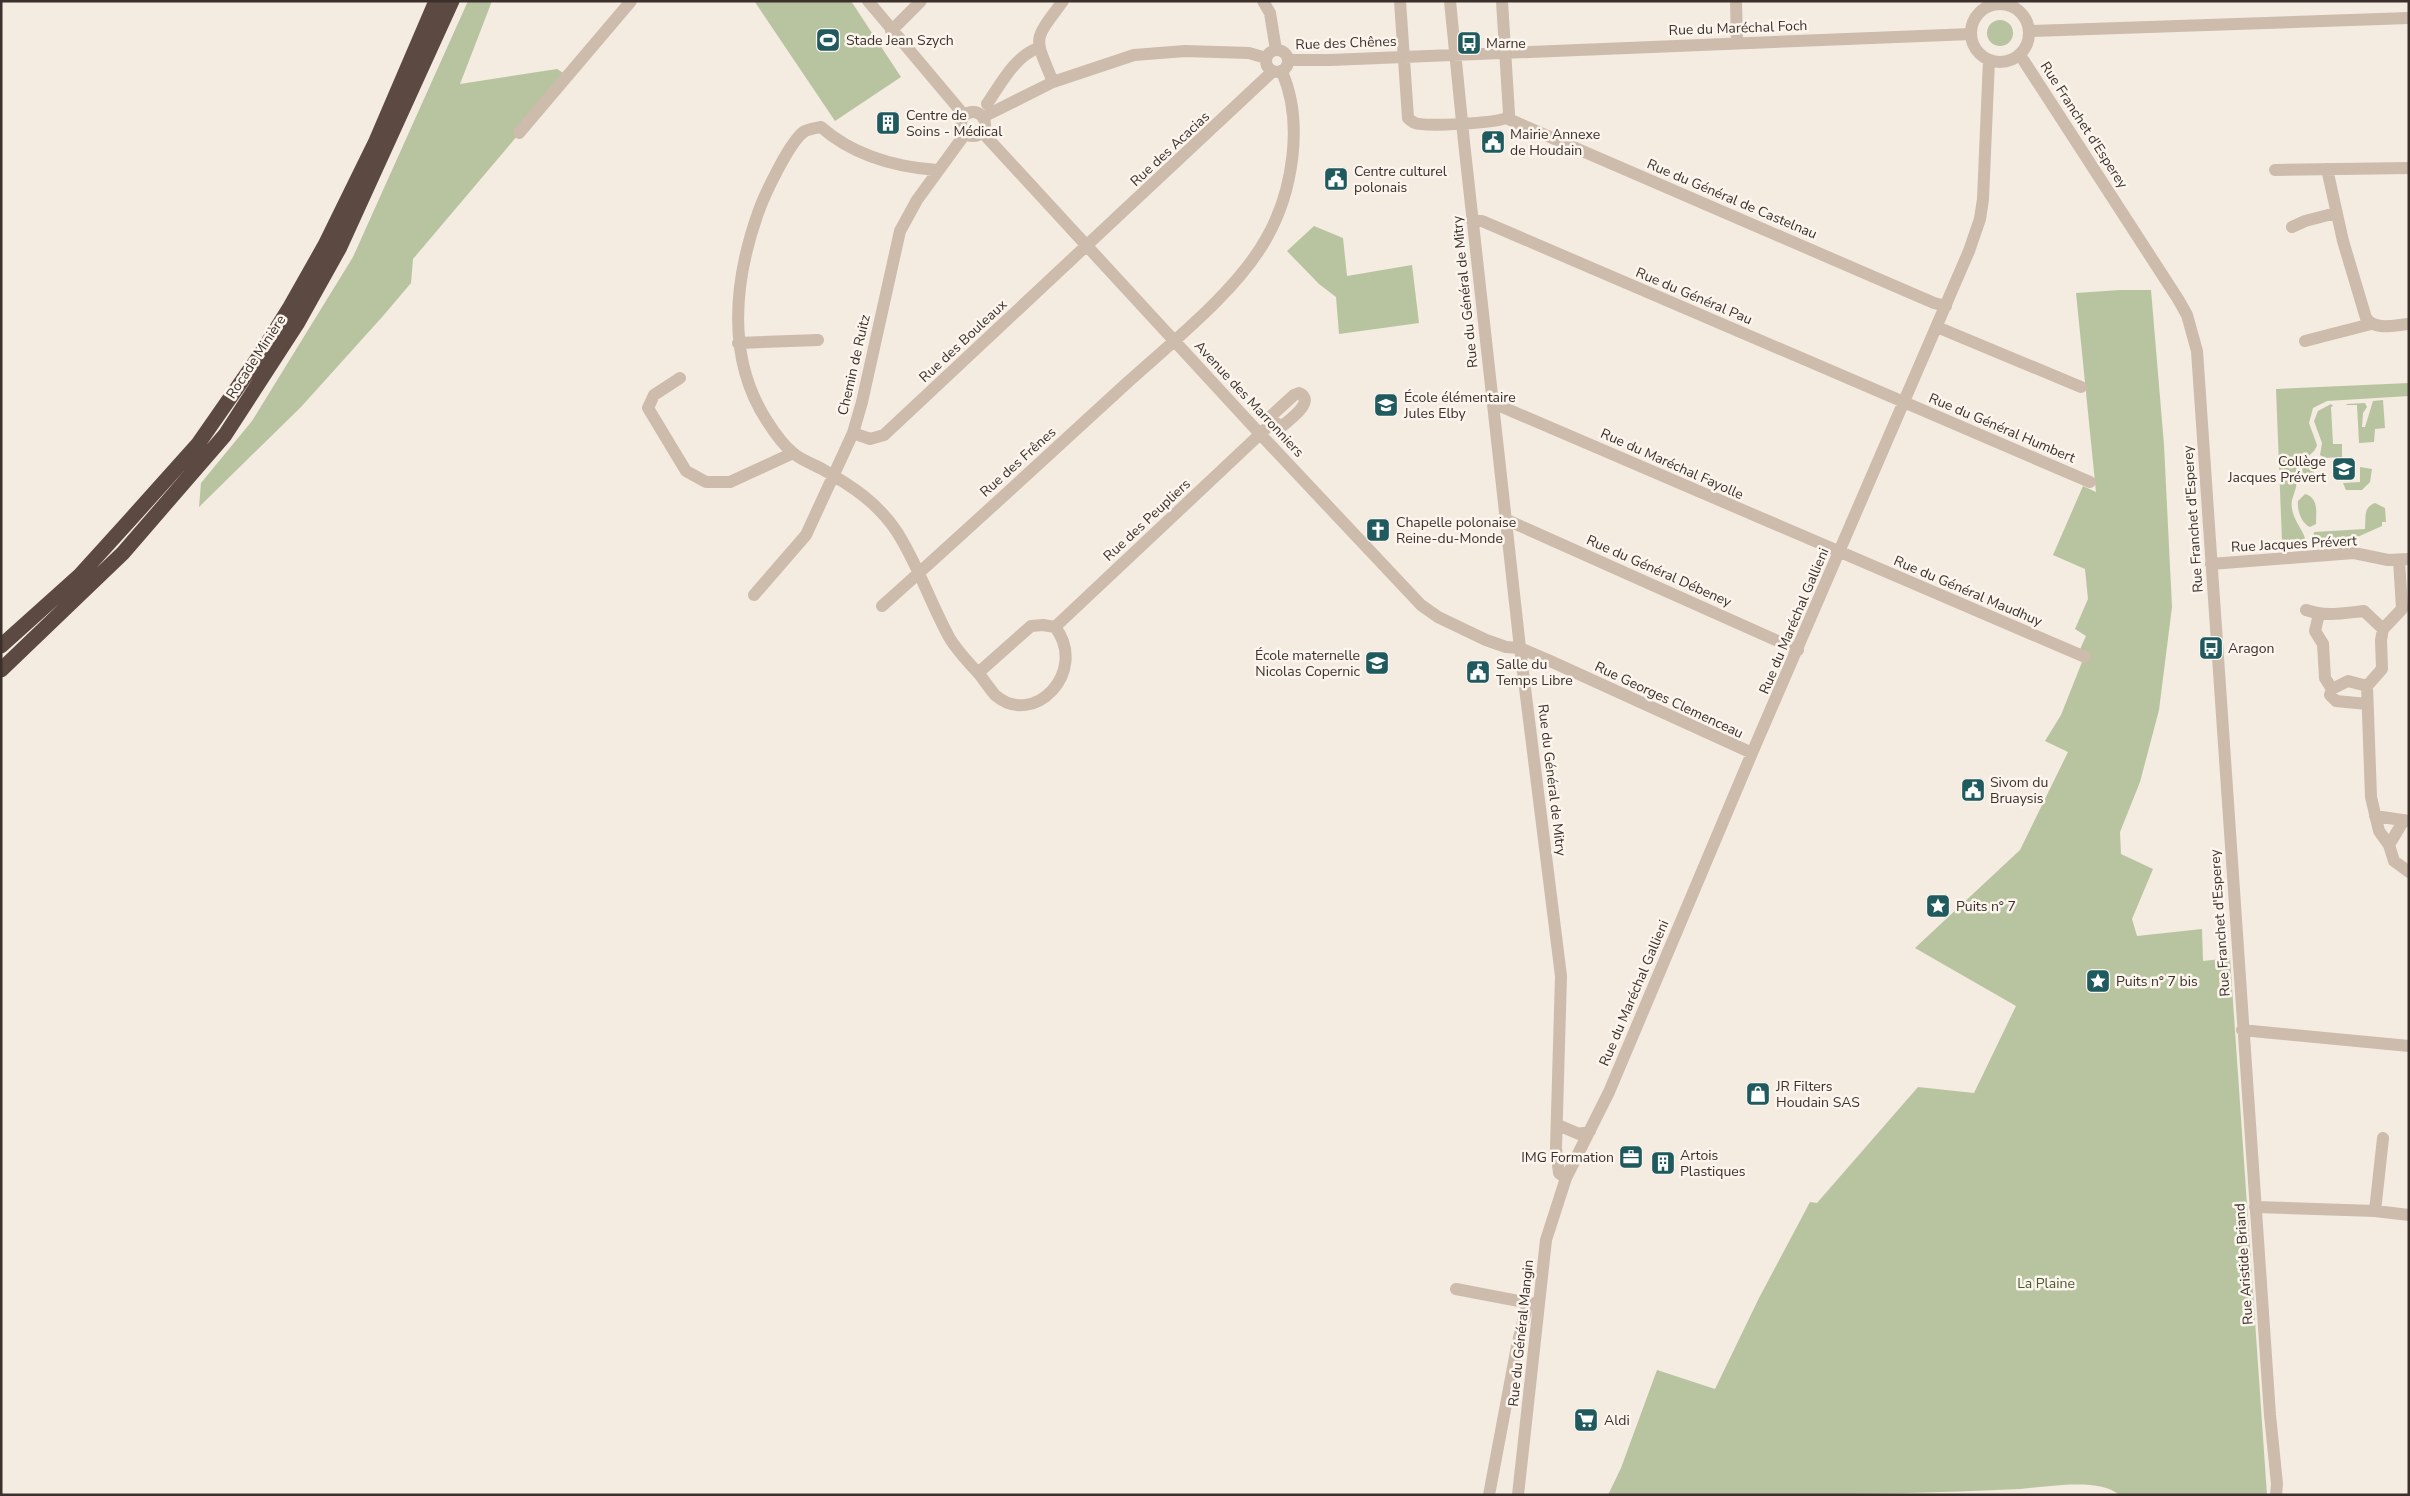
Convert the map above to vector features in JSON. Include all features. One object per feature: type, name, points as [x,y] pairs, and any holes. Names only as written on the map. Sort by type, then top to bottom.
[{"type":"highway","name":"Rocade Minière","points":[[1,646],[80,575],[136,514],[198,444],[260,355],[290,307],[329,236],[376,141],[436,1]]},
{"type":"highway","name":"Rocade Minière","points":[[1,670],[90,587],[123,553],[225,435],[297,324],[340,247],[452,1]]},
{"type":"street","points":[[519,133],[631,1]]},
{"type":"street","points":[[868,1],[891,31],[964,116]]},
{"type":"street","points":[[891,31],[921,1]]},
{"type":"street","points":[[1054,82],[1038,48],[1038,36],[1063,1]]},
{"type":"street","points":[[983,117],[1054,82],[1134,55],[1185,51],[1271,54],[1284,52],[1288,60],[1287,67],[1277,72],[1266,66],[1271,54],[1270,13],[1264,1]]},
{"type":"street","points":[[1400,1],[1404,82],[1408,118],[1415,123],[1462,123],[1506,118],[1508,114],[1506,53],[1502,1]]},
{"type":"street","name":"Rue du Général de Mitry","points":[[1450,1],[1472,221],[1520,648],[1561,976],[1557,1163],[1559,1173],[1566,1178]]},
{"type":"street","points":[[1736,1],[1737,42]]},
{"type":"street","points":[[1995,2],[2009,4],[2016,8],[2026,18],[2030,31],[2029,40],[2020,55],[2008,61],[1989,60],[1978,52],[1971,34],[1974,19],[1995,2]]},
{"type":"street","points":[[2030,31],[2409,18]]},
{"type":"street","name":"Rue du Maréchal Foch","points":[[1455,54],[1971,34]]},
{"type":"street","points":[[987,104],[1018,61],[1029,52],[1038,48]]},
{"type":"street","name":"Rue des Chênes","points":[[1288,60],[1455,54]]},
{"type":"street","name":"Rue Franchet d'Esperey","points":[[2020,55],[2187,315],[2197,351],[2242,1030]]},
{"type":"street","name":"Rue du Maréchal Gallieni","points":[[1566,1178],[1609,1092],[1902,403],[1970,251],[1980,219],[1989,60]]},
{"type":"street","name":"Rue des Acacias","points":[[1087,246],[1277,72]]},
{"type":"street","name":"Rue des Frênes","points":[[882,606],[1174,340],[1236,281],[1256,257],[1281,204],[1289,173],[1293,108],[1277,72]]},
{"type":"street","points":[[974,112],[983,117],[985,125],[982,132],[975,136],[965,134],[960,124],[964,116],[974,112]]},
{"type":"street","name":"Rue du Général de Castelnau","points":[[1506,118],[1934,303],[1946,306]]},
{"type":"street","points":[[937,170],[885,162],[855,151],[821,127],[804,132],[782,161],[764,194],[751,234],[738,310],[738,343],[744,374],[756,404],[775,432],[793,453],[863,494],[881,510],[897,533],[919,573],[950,638],[978,673],[996,695],[1007,702],[1021,704],[1038,702],[1059,684],[1066,665],[1066,648],[1060,635],[1054,628],[1043,625],[1030,626],[978,673]]},
{"type":"street","name":"Avenue des Marronniers","points":[[982,132],[1261,435],[1421,605],[1438,617],[1486,640],[1506,647],[1520,648]]},
{"type":"street","name":"Chemin de Ruitz","points":[[754,595],[806,535],[853,433],[871,368],[900,231],[916,200],[965,134]]},
{"type":"street","points":[[2275,170],[2409,168]]},
{"type":"street","points":[[2327,169],[2336,213],[2366,318],[2370,324]]},
{"type":"street","points":[[2292,227],[2305,221],[2336,213]]},
{"type":"street","name":"Rue du Général Pau","points":[[1472,221],[1482,221],[1902,403]]},
{"type":"street","name":"Rue des Bouleaux","points":[[853,433],[870,439],[884,435],[1087,246]]},
{"type":"street","points":[[2305,341],[2370,324],[2378,327],[2409,324]]},
{"type":"street","points":[[1937,327],[2081,387]]},
{"type":"street","points":[[738,343],[818,340]]},
{"type":"street","points":[[680,378],[654,395],[648,408],[686,471],[706,482],[730,482],[793,453]]},
{"type":"street","name":"Rue du Maréchal Fayolle","points":[[1493,403],[1839,553]]},
{"type":"street","name":"Rue du Général Humbert","points":[[1902,403],[2090,482]]},
{"type":"street","name":"Rue des Peupliers","points":[[1054,628],[1274,421]]},
{"type":"street","name":"Rue du Général Débeney","points":[[1507,520],[1798,650]]},
{"type":"street","name":"Rue du Général Maudhuy","points":[[1839,553],[2084,657]]},
{"type":"street","name":"Rue Jacques Prévert","points":[[2211,564],[2354,553],[2388,560],[2404,560]]},
{"type":"street","points":[[2404,560],[2402,609],[2383,629],[2381,640],[2382,669],[2367,686],[2367,704],[2370,797],[2379,831],[2389,845],[2394,861],[2409,872]]},
{"type":"street","points":[[2306,610],[2319,614],[2364,612],[2383,629]]},
{"type":"street","points":[[2319,614],[2314,631],[2323,644],[2325,678],[2332,690]]},
{"type":"street","name":"Rue Georges Clemenceau","points":[[1520,648],[1752,753]]},
{"type":"street","points":[[2367,686],[2348,681],[2332,690],[2330,695],[2336,701],[2367,704]]},
{"type":"street","points":[[2375,816],[2406,820],[2389,845]]},
{"type":"street","points":[[2242,1030],[2409,1046]]},
{"type":"street","name":"Rue Aristide Briand","points":[[2242,1030],[2270,1415],[2277,1484],[2276,1495]]},
{"type":"street","points":[[1558,1125],[1579,1134],[1590,1131]]},
{"type":"street","points":[[2375,1211],[2383,1138]]},
{"type":"street","name":"Rue du Général Mangin","points":[[1518,1495],[1534,1304],[1546,1240],[1566,1178]]},
{"type":"street","points":[[2255,1207],[2375,1211],[2409,1215]]},
{"type":"street","points":[[1456,1289],[1534,1304]]},
{"type":"street","name":"Rue du Général Mangin","points":[[1489,1495],[1517,1346],[1534,1304]]},
{"type":"green space","points":[[468,1],[492,1],[460,84],[557,69],[568,76],[413,259],[411,283],[383,316],[301,407],[199,507],[201,483],[252,421],[353,257]]},
{"type":"green space","name":"Stade Jean Szych","points":[[851,1],[901,77],[835,121],[755,2]]},
{"type":"green space","points":[[2000,20],[2009,24],[2013,33],[2009,42],[2000,46],[1991,42],[1987,33],[1991,24]]},
{"type":"green space","points":[[1314,226],[1343,238],[1347,276],[1412,265],[1419,323],[1339,334],[1336,297],[1319,284],[1287,251]]},
{"type":"green space","name":"La Plaine","points":[[2151,290],[2164,445],[2172,607],[2159,710],[2140,782],[2120,832],[2121,854],[2153,869],[2132,919],[2137,936],[2202,929],[2203,961],[2230,958],[2267,1495],[2119,1495],[2111,1489],[2099,1486],[2072,1484],[2020,1489],[1917,1493],[1608,1495],[1621,1468],[1657,1370],[1715,1389],[1759,1298],[1810,1202],[1817,1203],[1918,1087],[1974,1093],[2016,1006],[1915,948],[2020,850],[2068,752],[2045,741],[2061,715],[2084,657],[2078,654],[2086,636],[2075,629],[2088,599],[2085,569],[2053,555],[2083,486],[2096,492],[2076,293]]},
{"type":"green space","points":[[2409,383],[2409,396],[2327,401],[2313,408],[2309,423],[2317,445],[2313,452],[2297,467],[2296,487],[2292,504],[2294,516],[2306,544],[2294,545],[2293,540],[2282,541],[2276,389]]},
{"type":"green space","points":[[2383,400],[2385,428],[2375,429],[2374,442],[2359,443],[2357,405],[2346,405],[2365,403],[2367,407],[2363,413],[2362,427],[2365,427],[2373,401]]},
{"type":"green space","points":[[2331,404],[2333,406],[2331,407],[2333,444],[2342,444],[2342,457],[2324,458],[2320,455],[2322,443],[2314,421],[2318,411]]},
{"type":"green space","points":[[2315,457],[2320,462],[2313,463],[2314,476],[2304,476],[2302,470],[2304,465],[2307,460]]},
{"type":"green space","points":[[2360,467],[2372,469],[2370,482],[2362,490],[2346,490],[2343,483],[2360,482]]},
{"type":"green space","points":[[2305,494],[2313,499],[2316,506],[2316,524],[2310,527],[2300,516],[2298,508],[2298,501]]},
{"type":"green space","points":[[2375,503],[2385,508],[2386,522],[2382,522],[2382,526],[2344,543],[2313,544],[2314,532],[2365,529],[2367,510]]},
{"type":"place","name":"Stade Jean Szych","points":[[828,40]]},
{"type":"place","name":"Marne","points":[[1469,43]]},
{"type":"place","name":"Centre de Soins - Médical","points":[[888,123]]},
{"type":"place","name":"Mairie Annexe de Houdain","points":[[1493,142]]},
{"type":"place","name":"Centre culturel polonais","points":[[1336,179]]},
{"type":"place","name":"École élémentaire Jules Elby","points":[[1386,405]]},
{"type":"place","name":"Collège Jacques Prévert","points":[[2344,469]]},
{"type":"place","name":"Chapelle polonaise Reine-du-Monde","points":[[1378,530]]},
{"type":"place","name":"Aragon","points":[[2211,648]]},
{"type":"place","name":"École maternelle Nicolas Copernic","points":[[1377,663]]},
{"type":"place","name":"Salle du Temps Libre","points":[[1478,672]]},
{"type":"place","name":"Sivom du Bruaysis","points":[[1973,790]]},
{"type":"place","name":"Puits n° 7","points":[[1938,906]]},
{"type":"place","name":"Puits n° 7 bis","points":[[2098,981]]},
{"type":"place","name":"JR Filters Houdain SAS","points":[[1758,1094]]},
{"type":"place","name":"IMG Formation","points":[[1631,1157]]},
{"type":"place","name":"Artois Plastiques","points":[[1663,1163]]},
{"type":"place","name":"Aldi","points":[[1586,1420]]}]
